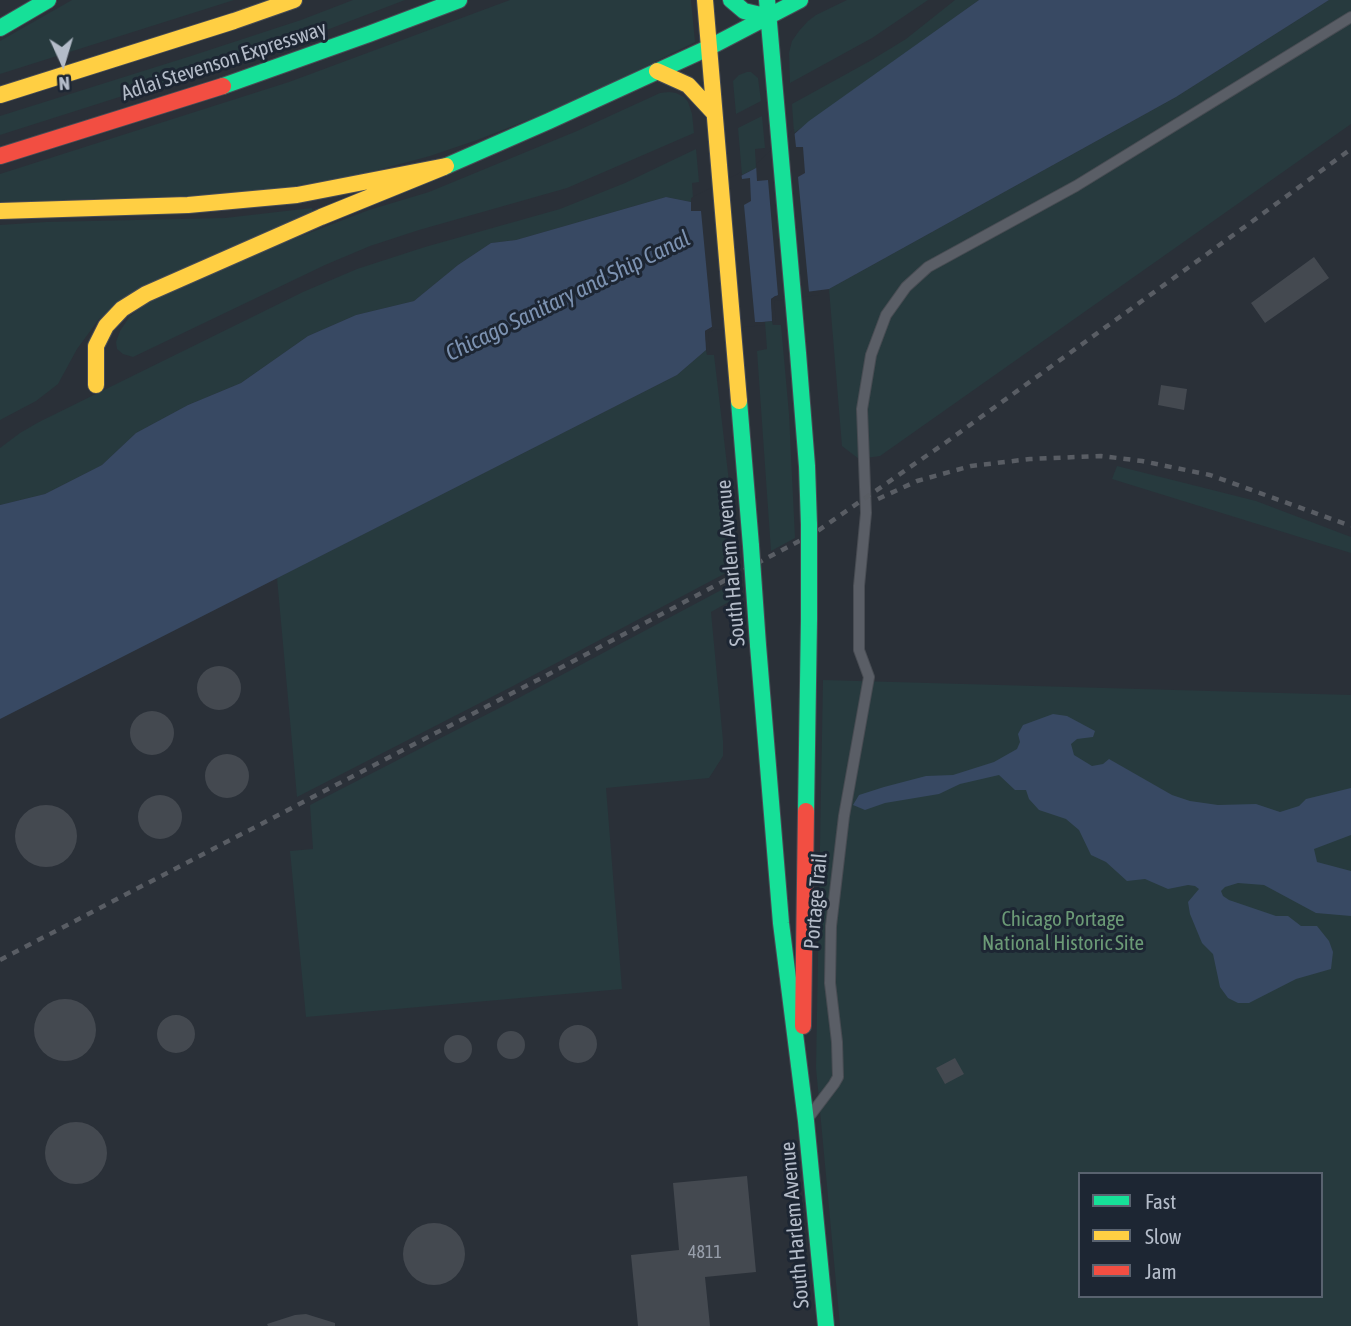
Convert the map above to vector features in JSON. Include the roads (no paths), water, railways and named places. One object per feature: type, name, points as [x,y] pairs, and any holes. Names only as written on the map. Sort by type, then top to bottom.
[{"type":"main road","points":[[0,28],[48,0]]},
{"type":"main road","name":"Adlai Stevenson Expressway","points":[[0,95],[294,0]]},
{"type":"main road","name":"Adlai Stevenson Expressway","points":[[0,156],[237,81],[459,0]]},
{"type":"main road","name":"South Harlem Avenue","points":[[705,0],[782,932],[806,1121],[826,1326]]},
{"type":"main road","points":[[731,0],[744,11],[769,18]]},
{"type":"main road","name":"South Harlem Avenue","points":[[767,0],[807,466],[810,543],[803,990],[806,1121]]},
{"type":"main road","points":[[96,385],[96,346],[106,326],[122,309],[146,294],[321,217],[446,166],[657,71],[769,18],[800,0]]},
{"type":"main road","points":[[657,71],[688,85],[714,113]]},
{"type":"main road","points":[[0,211],[188,205],[297,195],[446,166]]},
{"type":"street","name":"Portage Trail","points":[[806,1121],[838,1077],[830,984],[831,926],[844,816],[870,677],[859,650],[859,586],[866,513],[862,410],[871,355],[886,315],[906,287],[928,268],[1076,186],[1351,17]]},
{"type":"water","name":"Chicago Sanitary and Ship Canal","points":[[979,0],[1329,0],[1176,97],[829,289],[775,296],[771,299],[772,321],[712,327],[705,331],[706,350],[677,375],[0,719],[0,505],[45,494],[102,465],[136,433],[188,405],[241,383],[308,336],[356,315],[414,301],[458,265],[491,243],[516,240],[666,197],[691,202],[756,168],[809,121]]},
{"type":"water","points":[[1053,714],[1067,716],[1095,731],[1093,737],[1077,739],[1071,744],[1074,755],[1092,766],[1103,764],[1109,759],[1172,795],[1190,801],[1218,805],[1256,804],[1280,812],[1299,806],[1306,799],[1351,788],[1351,835],[1314,849],[1317,862],[1351,871],[1351,916],[1316,913],[1264,885],[1238,883],[1221,891],[1229,900],[1276,916],[1288,916],[1301,926],[1317,926],[1329,941],[1333,952],[1331,969],[1296,979],[1249,1003],[1238,1003],[1228,998],[1220,987],[1213,954],[1202,943],[1190,914],[1188,902],[1199,889],[1188,885],[1168,889],[1145,879],[1127,881],[1106,862],[1091,855],[1079,830],[1066,819],[1039,810],[1029,799],[1026,790],[1015,790],[999,775],[960,784],[939,794],[885,803],[865,810],[853,805],[859,795],[884,787],[926,776],[953,775],[994,762],[1017,749],[1020,742],[1018,734],[1023,725]]},
{"type":"railway","points":[[0,960],[816,532],[945,443],[1351,149]]},
{"type":"railway","points":[[878,499],[917,481],[971,466],[1030,459],[1101,456],[1142,461],[1210,475],[1351,526]]},
{"type":"park label","name":"Chicago Portage National Historic Site","points":[[1063,931]]}]
